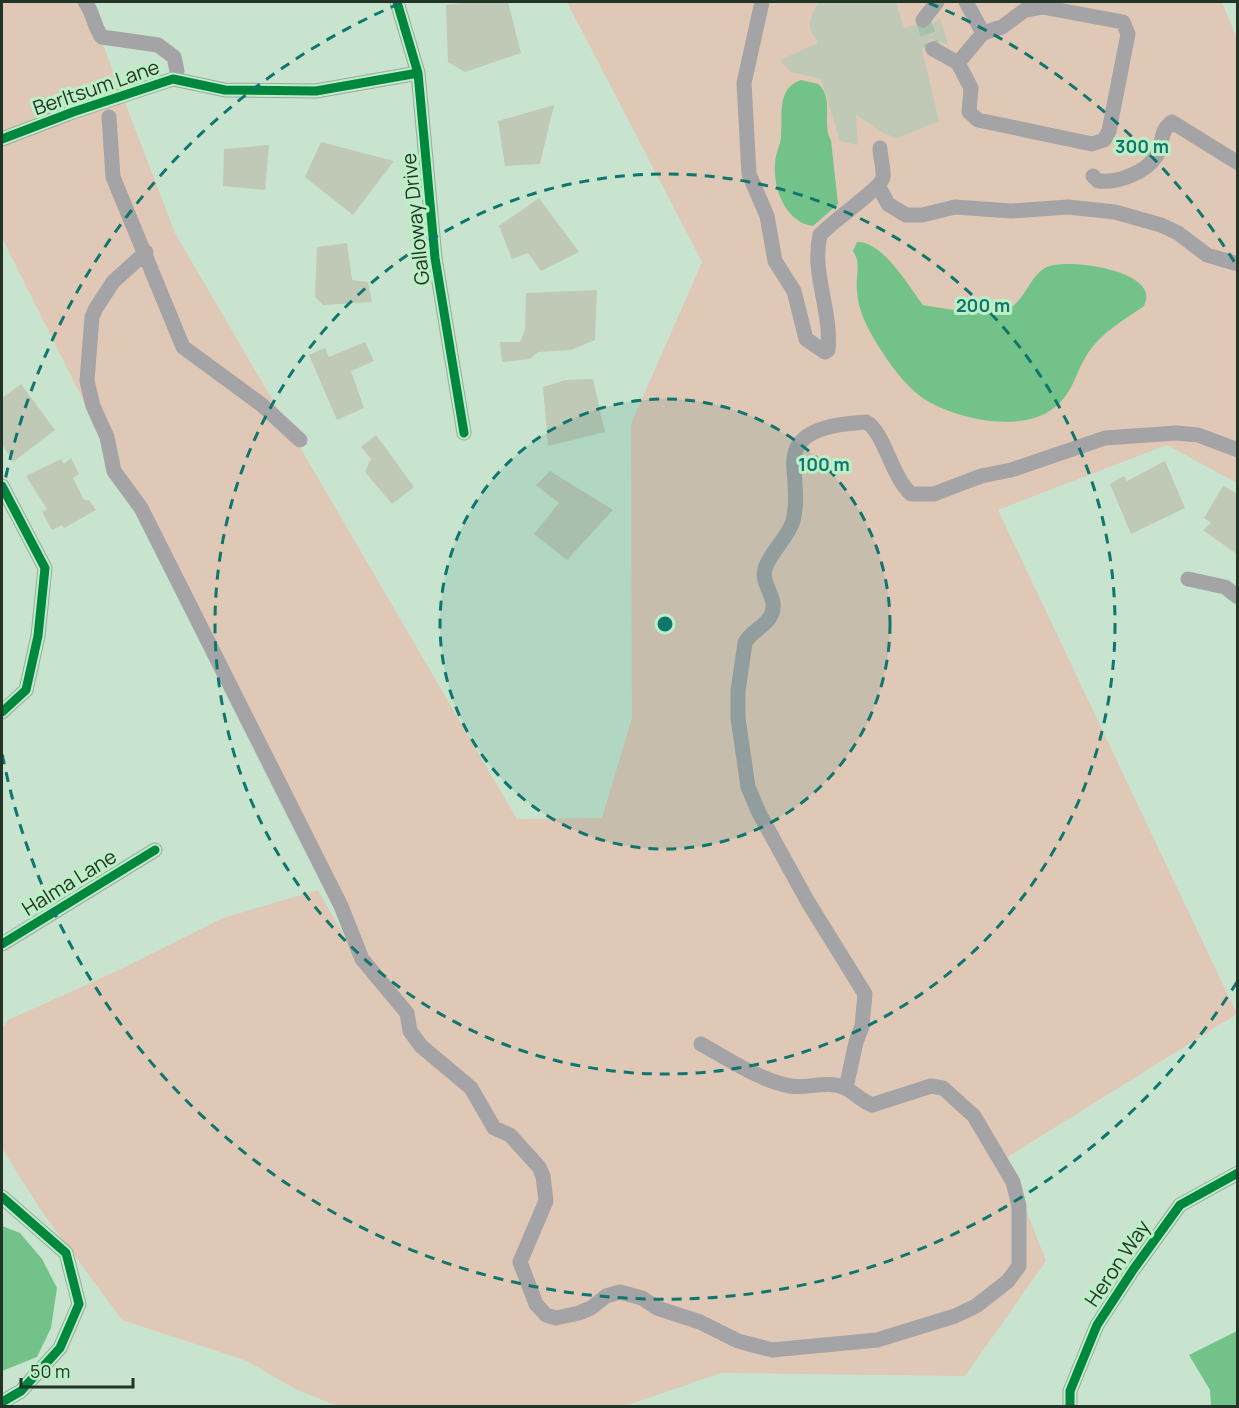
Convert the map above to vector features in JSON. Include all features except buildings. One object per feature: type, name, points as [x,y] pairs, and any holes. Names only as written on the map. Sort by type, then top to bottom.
[{"type":"street","points":[[84,2],[91,9],[98,32],[102,37],[158,45],[174,57],[177,71]]},
{"type":"street","name":"Galloway Drive","points":[[397,2],[418,73],[435,258],[464,433]]},
{"type":"street","points":[[762,2],[744,83],[749,174],[767,216],[775,261],[794,291],[806,339],[825,352],[828,350],[830,329],[819,267],[820,235],[841,214],[879,187],[883,177],[880,148]]},
{"type":"street","points":[[923,20],[937,2]]},
{"type":"street","points":[[966,2],[982,33]]},
{"type":"street","points":[[933,49],[958,63],[971,88],[969,112],[978,120],[1092,144],[1104,140],[1109,131],[1128,34],[1123,22],[1042,7],[1025,10],[1002,27],[982,33],[958,63]]},
{"type":"street","name":"Berltsum Lane","points":[[2,139],[73,112],[173,79],[225,90],[316,92],[418,73]]},
{"type":"street","points":[[109,117],[113,177],[146,252],[169,317],[183,347],[262,405],[300,440]]},
{"type":"street","points":[[1094,176],[1098,181],[1114,181],[1149,164],[1156,155],[1165,128],[1172,122],[1238,163]]},
{"type":"street","points":[[879,187],[884,199],[893,209],[913,215],[955,207],[1011,211],[1068,207],[1124,214],[1161,225],[1178,233],[1207,255],[1238,264]]},
{"type":"street","points":[[146,252],[113,282],[92,317],[87,381],[93,406],[107,437],[114,471],[141,508],[341,906],[362,959],[379,976],[407,1013],[410,1031],[421,1046],[471,1088],[494,1128],[510,1135],[539,1167],[543,1176],[546,1201],[520,1262],[536,1304],[546,1315],[556,1318],[591,1308],[614,1293],[633,1294],[657,1308],[700,1322],[738,1341],[772,1350],[876,1340],[955,1316],[976,1306],[1008,1281],[1019,1266],[1019,1206],[1013,1182],[974,1116],[943,1088],[931,1086],[872,1105],[854,1096],[846,1088],[819,1084],[791,1086],[745,1068],[702,1044]]},
{"type":"street","points":[[846,1088],[856,1042],[862,1026],[865,994],[808,902],[759,813],[745,776],[738,718],[738,691],[745,643],[748,636],[766,622],[773,610],[773,599],[765,580],[764,569],[792,522],[796,507],[794,454],[799,442],[819,430],[866,422],[872,425],[898,480],[911,494],[917,495],[934,494],[981,476],[1011,470],[1105,438],[1176,433],[1198,435],[1238,450]]},
{"type":"street","points":[[2,486],[45,568],[38,636],[26,690],[2,712]]},
{"type":"street","points":[[1188,579],[1224,587],[1238,597]]},
{"type":"street","name":"Halma Lane","points":[[2,944],[154,850]]},
{"type":"street","name":"Heron Way","points":[[1070,1407],[1070,1391],[1098,1325],[1133,1270],[1180,1205],[1238,1173]]},
{"type":"street","points":[[2,1197],[66,1253],[79,1304],[60,1348],[21,1391],[2,1402]]},
{"type":"shaded area","points":[[2,2],[84,2],[89,8],[175,233],[517,819],[602,818],[632,718],[631,424],[702,262],[567,2],[1222,2],[1238,41],[1237,483],[1167,445],[998,510],[1237,1014],[1006,1158],[1046,1261],[965,1376],[721,1373],[625,1406],[337,1406],[295,1389],[247,1361],[122,1320],[40,1209],[2,1148],[2,1028],[8,1020],[119,970],[223,918],[318,890],[347,941],[341,916],[2,238]]},
{"type":"shaded area","points":[[801,80],[818,84],[826,97],[827,127],[831,140],[838,204],[813,226],[803,223],[788,211],[779,193],[775,173],[784,96],[793,84]]},
{"type":"shaded area","points":[[857,242],[867,244],[886,257],[923,305],[977,313],[998,313],[1012,307],[1035,277],[1045,268],[1067,264],[1098,267],[1127,275],[1144,289],[1146,300],[1144,306],[1114,327],[1088,353],[1073,384],[1057,406],[1034,418],[1017,421],[979,419],[960,415],[927,401],[909,386],[887,359],[862,315],[857,286],[858,265],[853,251]]},
{"type":"shaded area","points":[[2,1226],[20,1233],[42,1259],[57,1288],[51,1328],[37,1357],[2,1371]]},
{"type":"shaded area","points":[[1237,1331],[1237,1406],[1211,1406],[1210,1390],[1189,1355]]},
{"type":"tunnel","points":[[923,20],[933,49]]},
{"type":"cycle path","points":[[397,2],[418,73],[435,258],[464,433]]},
{"type":"cycle path","points":[[2,139],[73,112],[173,79],[225,90],[316,91],[418,73]]},
{"type":"cycle path","points":[[2,486],[45,568],[38,636],[26,690],[2,712]]},
{"type":"cycle path","points":[[2,944],[155,850]]},
{"type":"cycle path","points":[[1070,1406],[1070,1391],[1097,1325],[1133,1270],[1180,1205],[1238,1173]]},
{"type":"cycle path","points":[[2,1197],[66,1253],[79,1304],[60,1348],[21,1391],[2,1402]]}]
